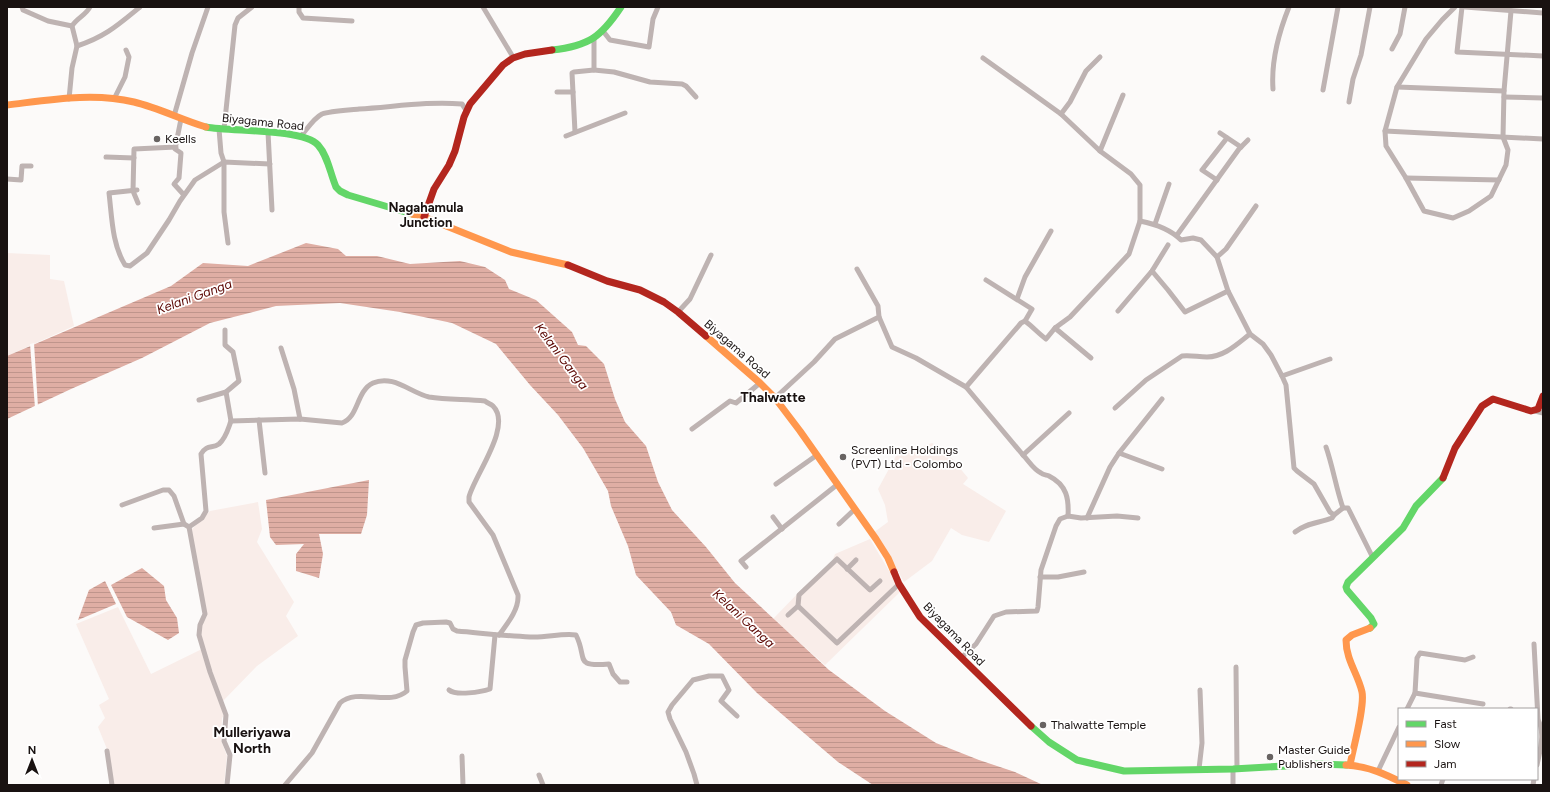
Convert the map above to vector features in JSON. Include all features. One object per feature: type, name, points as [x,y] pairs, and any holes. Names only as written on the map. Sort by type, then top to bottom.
[{"type":"main road","points":[[424,217],[434,189],[449,165],[455,151],[466,110],[503,65],[513,57],[524,53],[572,47],[594,39],[603,31],[621,7]]},
{"type":"main road","name":"Biyagama Road","points":[[7,105],[69,99],[114,99],[148,106],[198,126],[268,132],[309,138],[320,147],[333,182],[340,191],[356,199],[424,217],[459,230],[497,247],[568,265],[607,280],[640,290],[664,302],[678,312],[760,382],[775,398],[838,484],[888,558],[899,584],[920,617],[1037,732],[1049,742],[1077,760],[1124,771],[1235,769],[1320,764],[1350,765],[1378,771],[1407,785]]},
{"type":"main road","points":[[1350,765],[1363,698],[1362,690],[1348,656],[1346,640],[1349,637],[1369,629],[1374,624],[1371,618],[1347,590],[1346,587],[1351,577],[1403,528],[1416,506],[1443,479],[1455,448],[1482,406],[1493,399],[1535,411],[1538,409],[1543,396]]},
{"type":"street","points":[[22,7],[23,10],[48,21],[72,26]]},
{"type":"street","points":[[69,99],[72,68],[77,46],[72,26],[77,19],[87,12],[90,7]]},
{"type":"street","points":[[77,46],[92,41],[107,33],[140,7]]},
{"type":"street","points":[[184,195],[174,184],[179,178],[181,154],[175,149],[178,118],[192,53],[208,7]]},
{"type":"street","points":[[228,243],[224,212],[224,162],[221,153],[222,129],[235,25],[238,18],[252,7]]},
{"type":"street","points":[[299,7],[299,12],[303,18],[352,21]]},
{"type":"street","points":[[483,7],[513,57]]},
{"type":"street","points":[[603,31],[610,40],[649,47],[653,19],[658,7]]},
{"type":"street","points":[[1272,89],[1272,76],[1276,51],[1289,7]]},
{"type":"street","points":[[1323,90],[1338,7]]},
{"type":"street","points":[[1349,102],[1353,80],[1361,55],[1370,7]]},
{"type":"street","points":[[1392,49],[1400,34],[1405,7]]},
{"type":"street","points":[[1455,7],[1426,39],[1397,87],[1385,131],[1386,146],[1424,211],[1453,218],[1469,211],[1491,196],[1506,165],[1508,150],[1502,137],[1511,11]]},
{"type":"street","points":[[1543,13],[1463,7],[1457,52],[1543,56]]},
{"type":"street","points":[[594,39],[594,70]]},
{"type":"street","points":[[114,99],[125,77],[129,56],[126,50]]},
{"type":"street","points":[[1061,114],[1070,102],[1086,70],[1100,57]]},
{"type":"street","points":[[983,58],[1061,114],[1100,151],[1131,174],[1140,185],[1140,221],[1129,254],[1070,317],[1055,328],[1046,339],[1036,332],[1034,327],[1025,321]]},
{"type":"street","points":[[575,132],[572,73],[594,70],[614,72],[650,82],[682,84],[686,86],[696,97]]},
{"type":"street","points":[[1397,87],[1543,98]]},
{"type":"street","points":[[556,92],[573,92]]},
{"type":"street","points":[[1100,151],[1123,95]]},
{"type":"street","points":[[301,136],[308,127],[323,114],[342,111],[446,103],[462,104],[466,110]]},
{"type":"street","points":[[566,136],[625,113]]},
{"type":"street","points":[[1385,131],[1543,139]]},
{"type":"street","points":[[268,132],[272,210]]},
{"type":"street","points":[[1220,133],[1241,147]]},
{"type":"street","points":[[1217,180],[1202,170],[1227,138]]},
{"type":"street","points":[[1177,235],[1241,147],[1248,140]]},
{"type":"street","points":[[138,203],[135,190],[134,149],[176,147]]},
{"type":"street","points":[[106,157],[134,158]]},
{"type":"street","points":[[135,190],[109,193],[114,235],[120,257],[125,265],[130,266],[147,253],[195,180],[224,162],[270,164]]},
{"type":"street","points":[[7,179],[21,180],[22,166],[31,166]]},
{"type":"street","points":[[1406,178],[1499,180]]},
{"type":"street","points":[[1155,224],[1169,184]]},
{"type":"street","points":[[1217,257],[1226,249],[1256,206]]},
{"type":"street","points":[[1140,221],[1155,224],[1177,235],[1181,240],[1194,238],[1201,240],[1217,257],[1228,291],[1250,334],[1263,344],[1271,355],[1286,385],[1294,468],[1314,484],[1330,512],[1334,515]]},
{"type":"street","points":[[1017,299],[1025,277],[1051,231]]},
{"type":"street","points":[[1118,311],[1152,271],[1168,245]]},
{"type":"street","points":[[678,312],[690,299],[711,255]]},
{"type":"street","points":[[857,269],[878,306],[878,317],[892,347],[916,358],[966,387],[1033,468],[1056,480],[1061,485],[1068,499],[1068,516]]},
{"type":"street","points":[[1152,271],[1185,312],[1228,291]]},
{"type":"street","points":[[966,387],[1021,323],[1025,321],[1032,308],[986,280]]},
{"type":"street","points":[[775,398],[814,362],[836,339],[878,317]]},
{"type":"street","points":[[1055,328],[1091,358]]},
{"type":"street","points":[[199,400],[226,392],[239,381],[233,352],[225,345],[225,330]]},
{"type":"street","points":[[1115,408],[1146,380],[1182,356],[1218,356],[1250,334]]},
{"type":"street","points":[[281,348],[294,389],[300,419]]},
{"type":"street","points":[[1282,376],[1330,360]]},
{"type":"street","points":[[231,421],[300,419],[342,423],[347,421],[353,413],[360,396],[366,389],[374,383],[385,381],[396,383],[429,397],[485,401],[497,412],[498,432],[469,497],[469,502],[493,535],[518,596],[519,603],[497,635],[490,689],[484,691],[455,693],[449,690]]},
{"type":"street","points":[[692,428],[730,402],[736,403],[760,382]]},
{"type":"street","points":[[154,528],[186,525],[202,518],[206,511],[201,454],[208,447],[218,445],[224,438],[231,421],[226,392]]},
{"type":"street","points":[[1087,518],[1110,467],[1119,453],[1162,399]]},
{"type":"street","points":[[1535,411],[1543,413]]},
{"type":"street","points":[[1023,455],[1069,413]]},
{"type":"street","points":[[259,420],[265,473]]},
{"type":"street","points":[[1326,447],[1332,464],[1337,490],[1343,508]]},
{"type":"street","points":[[1119,453],[1162,470]]},
{"type":"street","points":[[776,484],[817,455]]},
{"type":"street","points":[[746,567],[741,561],[838,484]]},
{"type":"street","points":[[122,505],[163,490],[169,490],[176,501],[186,525],[205,614],[200,625],[199,635],[210,672],[226,715],[224,741],[230,755],[227,785]]},
{"type":"street","points":[[1295,532],[1301,527],[1332,518],[1343,508],[1348,508],[1372,556]]},
{"type":"street","points":[[839,524],[855,509]]},
{"type":"street","points":[[961,658],[976,644],[994,616],[1006,612],[1037,611],[1041,570],[1056,526],[1060,519],[1068,516],[1087,518],[1117,516],[1138,518]]},
{"type":"street","points":[[773,517],[782,529]]},
{"type":"street","points":[[880,581],[870,590],[836,559],[798,596],[798,606],[837,643],[899,584]]},
{"type":"street","points":[[847,569],[856,560]]},
{"type":"street","points":[[1040,578],[1058,577],[1084,572]]},
{"type":"street","points":[[788,615],[798,606]]},
{"type":"street","points":[[285,785],[312,753],[340,703],[345,699],[352,697],[395,697],[407,691],[404,667],[416,625],[446,622],[450,623],[453,629],[457,631],[497,635],[542,637],[570,634],[576,635],[580,642],[581,654],[585,662],[591,666],[609,664],[613,674],[620,682],[627,682]]},
{"type":"street","points":[[1534,644],[1537,708]]},
{"type":"street","points":[[1407,708],[1415,692],[1417,658],[1420,653],[1465,660],[1473,657]]},
{"type":"street","points":[[1233,785],[1235,769],[1236,667]]},
{"type":"street","points":[[697,785],[686,752],[670,719],[668,712],[672,704],[693,680],[709,676],[722,676],[729,690],[721,701],[737,716]]},
{"type":"street","points":[[1199,769],[1202,743],[1200,690]]},
{"type":"street","points":[[1415,692],[1484,704]]},
{"type":"street","points":[[1538,720],[1541,725],[1542,738],[1538,760]]},
{"type":"street","points":[[1378,771],[1398,729]]},
{"type":"street","points":[[107,751],[112,785]]},
{"type":"street","points":[[462,756],[463,785]]},
{"type":"street","points":[[539,775],[543,785]]},
{"type":"shaded area","points":[[7,253],[50,255],[50,279],[64,281],[74,326],[7,356]]},
{"type":"shaded area","points":[[932,443],[944,449],[968,478],[963,484],[1006,511],[989,542],[962,535],[951,528],[932,561],[904,582],[883,545],[873,533],[888,522],[885,505],[878,489],[896,456]]},
{"type":"shaded area","points":[[258,502],[262,529],[257,542],[294,602],[286,616],[298,636],[257,666],[223,701],[203,648],[201,635],[202,625],[207,616],[191,530],[210,511]]},
{"type":"shaded area","points":[[870,539],[901,591],[825,665],[773,619],[805,586],[831,565],[835,554]]},
{"type":"shaded area","points":[[118,607],[151,674],[202,649],[225,714],[222,718],[221,740],[227,756],[224,785],[113,785],[107,749],[98,727],[105,718],[99,705],[109,699],[76,624]]},
{"type":"water","name":"Kelani Ganga","points":[[306,243],[338,249],[346,256],[377,256],[410,264],[460,261],[485,267],[505,280],[509,289],[536,300],[572,332],[578,345],[586,346],[604,364],[615,399],[625,422],[646,446],[658,482],[672,510],[706,547],[735,583],[829,670],[885,711],[936,743],[1015,772],[1043,785],[873,785],[838,762],[757,693],[709,644],[676,625],[671,612],[636,575],[628,546],[611,506],[608,491],[583,448],[558,415],[530,385],[496,344],[452,323],[400,312],[340,303],[276,306],[210,323],[142,358],[7,419],[7,356],[171,286],[203,263],[248,266]]},
{"type":"water","points":[[369,480],[367,515],[361,534],[319,534],[323,554],[319,578],[296,571],[296,554],[304,544],[276,545],[270,537],[266,500]]},
{"type":"water","points":[[142,568],[164,586],[166,600],[177,618],[179,633],[168,640],[127,617],[111,585]]},
{"type":"water","points":[[105,581],[116,604],[78,620],[89,590]]},
{"type":"pier","points":[[34,343],[38,407],[35,408],[30,344]]},
{"type":"traffic: fast","points":[[552,50],[585,43],[600,33],[621,7]]},
{"type":"traffic: fast","points":[[206,127],[282,133],[310,140],[318,145],[327,159],[336,187],[340,191],[348,195],[412,214]]},
{"type":"traffic: fast","points":[[1370,628],[1374,624],[1371,618],[1347,590],[1346,587],[1348,582],[1403,528],[1416,506],[1443,478]]},
{"type":"traffic: fast","points":[[1031,726],[1049,742],[1077,760],[1124,771],[1233,769],[1320,764],[1346,765]]},
{"type":"traffic: slow","points":[[7,105],[87,97],[118,99],[134,102],[206,127]]},
{"type":"traffic: slow","points":[[412,214],[424,217],[511,252],[568,265]]},
{"type":"traffic: slow","points":[[706,336],[775,398],[876,539],[888,558],[894,572]]},
{"type":"traffic: slow","points":[[1350,765],[1362,707],[1362,692],[1348,654],[1346,640],[1352,635],[1370,628]]},
{"type":"traffic: slow","points":[[1346,765],[1370,769],[1407,785]]},
{"type":"traffic: jam","points":[[424,217],[434,189],[449,165],[455,151],[464,117],[470,104],[503,65],[513,58],[525,54],[552,50]]},
{"type":"traffic: jam","points":[[568,265],[607,281],[640,290],[664,302],[706,336]]},
{"type":"traffic: jam","points":[[1443,478],[1455,448],[1482,406],[1493,399],[1531,411],[1538,409],[1543,396]]},
{"type":"traffic: jam","points":[[894,572],[899,584],[920,617],[1031,726]]},
{"type":"place","name":"Keells","points":[[157,139]]},
{"type":"place","name":"Screenline Holdings (PVT) Ltd - Colombo","points":[[843,457]]},
{"type":"place","name":"Thalwatte Temple","points":[[1043,725]]},
{"type":"place","name":"Master Guide Publishers","points":[[1270,757]]},
{"type":"district","name":"Nagahamula Junction","points":[[426,214]]},
{"type":"district","name":"Thalwatte","points":[[773,397]]},
{"type":"district","name":"Mulleriyawa North","points":[[252,740]]}]
